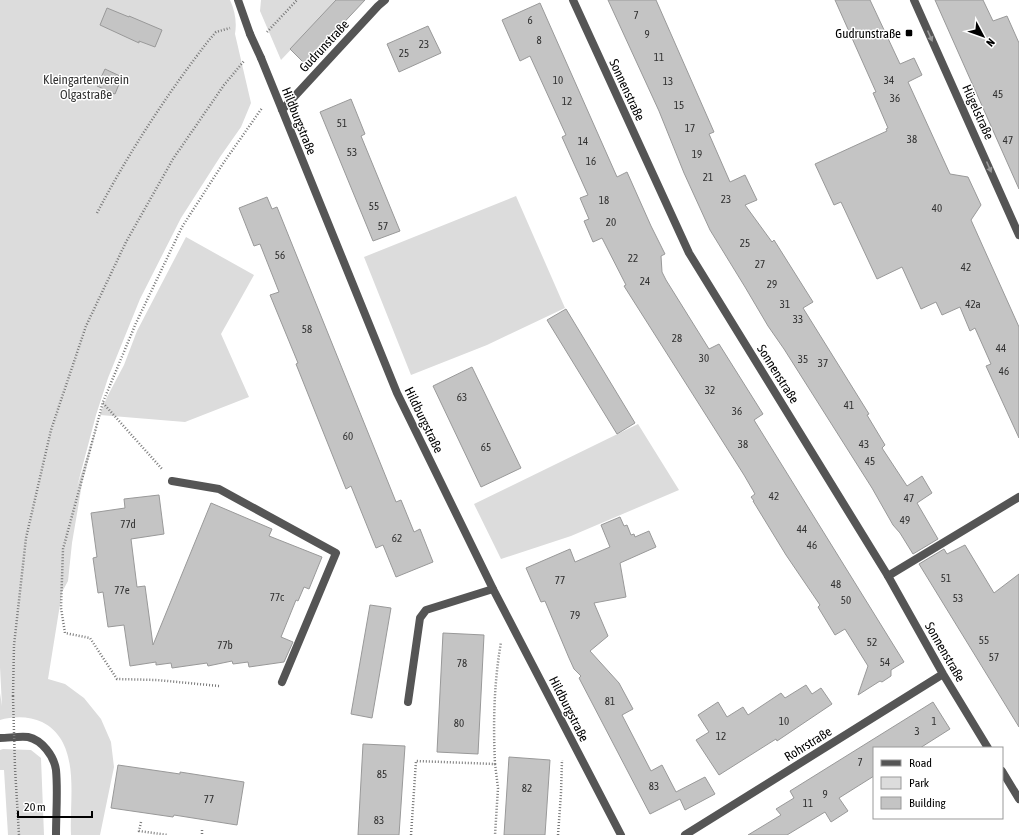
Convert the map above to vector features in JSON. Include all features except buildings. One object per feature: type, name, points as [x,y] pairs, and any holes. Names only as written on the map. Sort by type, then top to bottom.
[{"type":"street","name":"Hildburgstraße","points":[[238,0],[249,31],[397,393],[493,589],[621,835]]},
{"type":"street","name":"Gudrunstraße","points":[[282,110],[385,0]]},
{"type":"street","name":"Sonnenstraße","points":[[573,0],[689,253],[888,576],[943,674],[987,747]]},
{"type":"street","name":"Hügelstraße","points":[[914,0],[1019,235]]},
{"type":"street","points":[[172,481],[219,490],[336,553],[282,682]]},
{"type":"street","points":[[888,576],[1019,496]]},
{"type":"street","points":[[408,702],[420,618],[426,610],[493,589]]},
{"type":"street","name":"Rohrstraße","points":[[685,835],[943,674]]},
{"type":"street","points":[[0,738],[28,737],[37,741],[46,748],[52,758],[56,769],[56,835]]},
{"type":"street","points":[[1003,773],[1019,799]]},
{"type":"path","points":[[264,36],[297,0]]},
{"type":"path","points":[[97,213],[141,137],[168,95],[209,40],[216,32],[224,29],[233,27],[249,31]]},
{"type":"path","points":[[19,835],[13,696],[14,646],[26,538],[51,430],[86,326],[126,242],[173,159],[224,85],[244,60]]},
{"type":"path","points":[[219,686],[157,680],[117,679],[90,638],[65,633],[61,608],[63,549],[103,402],[136,323],[182,227],[222,165],[274,90]]},
{"type":"path","points":[[103,402],[172,481]]},
{"type":"path","points":[[495,835],[498,788],[493,726],[497,668],[506,613]]},
{"type":"path","points":[[558,835],[562,753]]},
{"type":"path","points":[[411,835],[416,761],[495,764]]},
{"type":"path","points":[[142,822],[139,831],[168,835]]},
{"type":"path","points":[[202,830],[202,835]]},
{"type":"green space","name":"Kleingartenverein Olgastraße","points":[[0,0],[230,0],[235,17],[235,34],[251,103],[241,127],[181,218],[140,299],[108,378],[96,415],[77,487],[100,415],[82,484],[72,543],[68,581],[62,592],[48,679],[65,684],[84,698],[101,719],[111,742],[114,767],[100,835],[71,835],[71,772],[63,743],[55,731],[42,722],[27,718],[16,717],[0,720],[0,693],[2,706],[0,667]]},
{"type":"green space","points":[[261,0],[338,0],[281,60],[260,11]]},
{"type":"green space","points":[[516,196],[565,308],[487,345],[411,375],[364,257]]},
{"type":"green space","points":[[186,237],[254,275],[221,334],[249,397],[185,422],[100,415],[107,397],[124,365],[137,331]]},
{"type":"green space","points":[[638,424],[679,490],[571,536],[501,559],[474,504]]},
{"type":"green space","points":[[0,750],[31,750],[41,758],[44,835],[8,835],[4,770],[0,770]]},
{"type":"place","name":"Gudrunstraße","points":[[909,33]]}]
